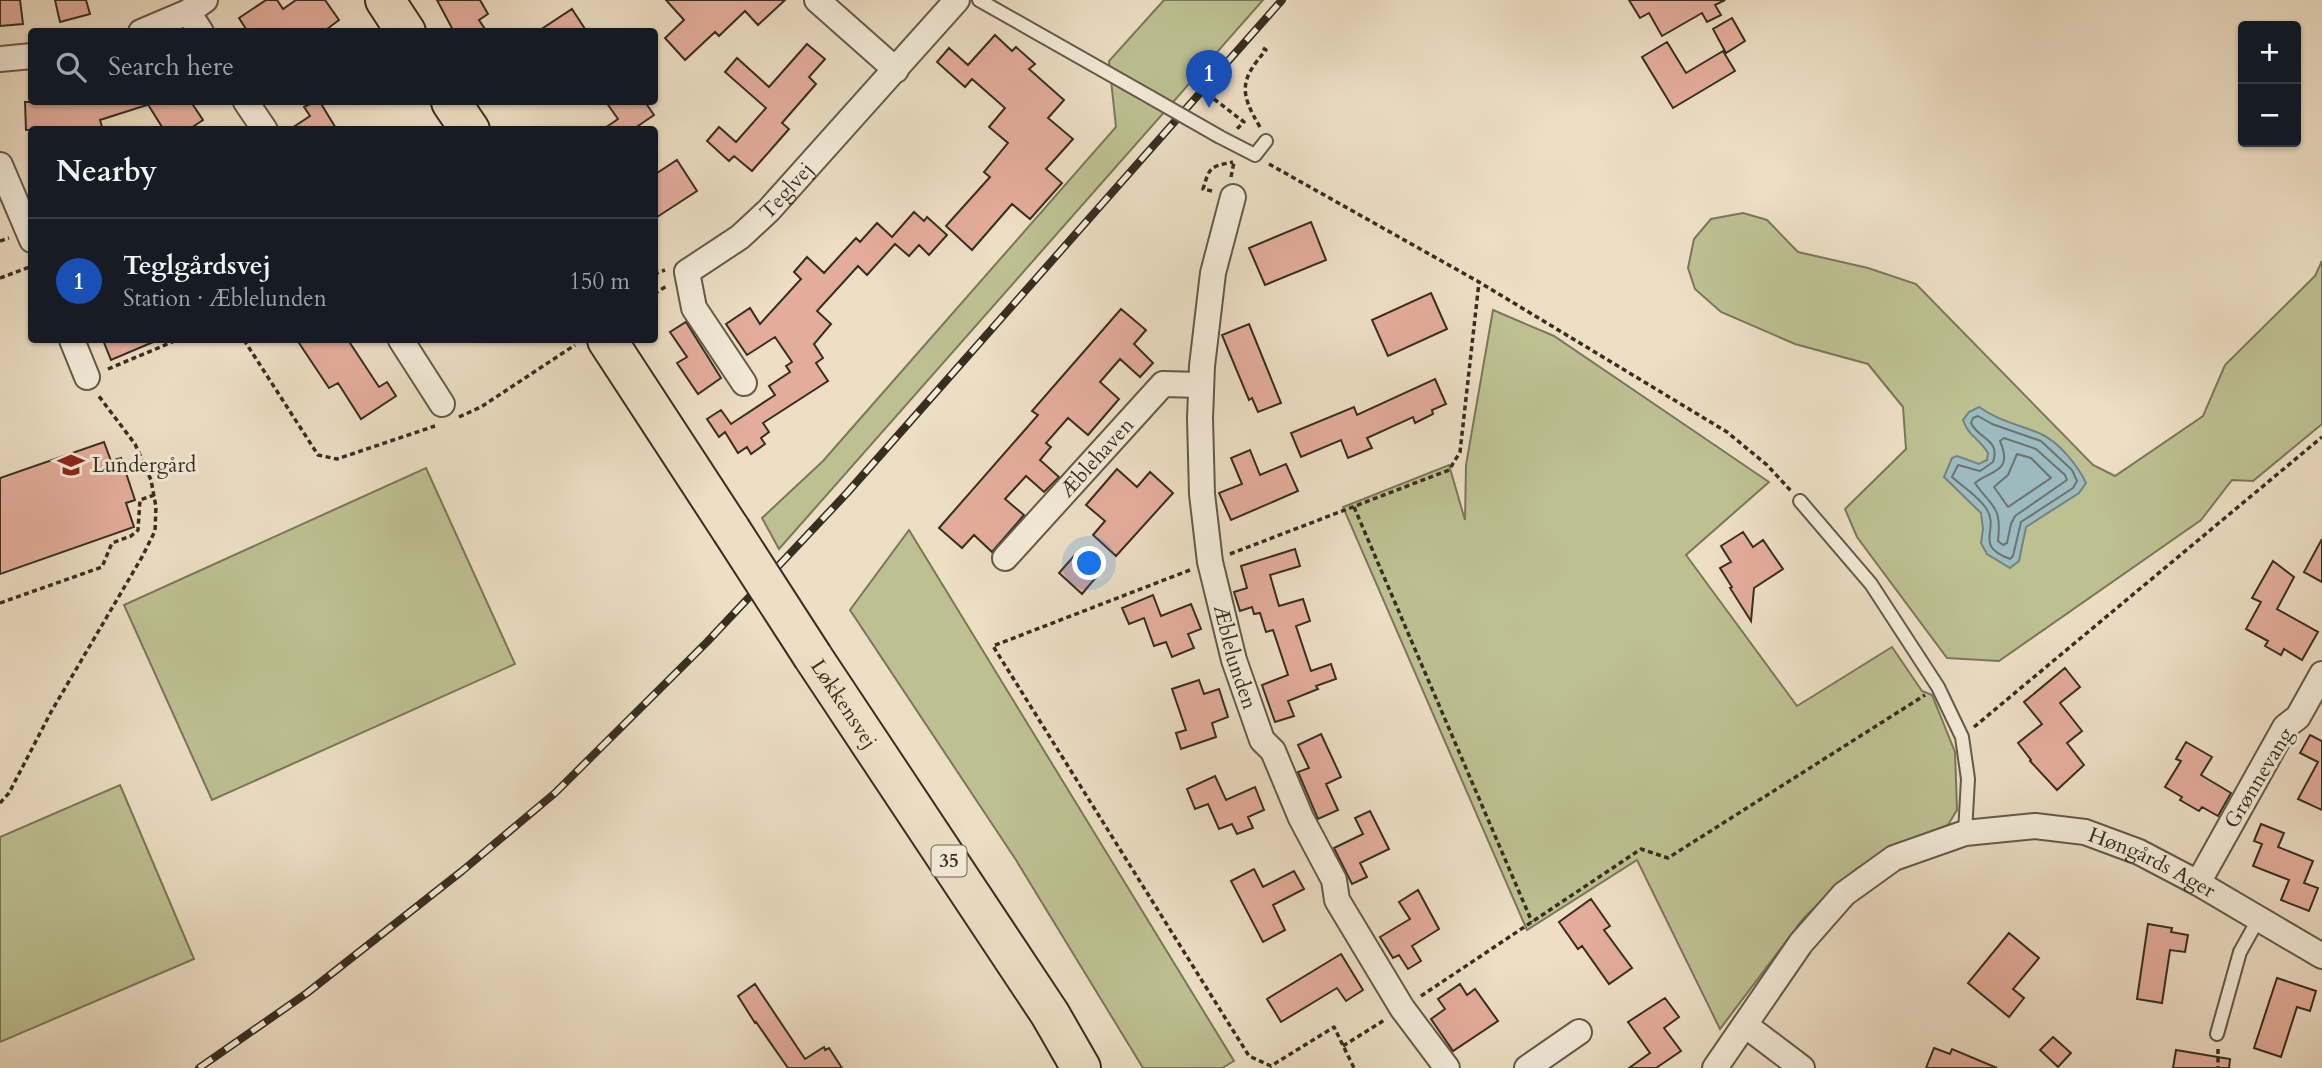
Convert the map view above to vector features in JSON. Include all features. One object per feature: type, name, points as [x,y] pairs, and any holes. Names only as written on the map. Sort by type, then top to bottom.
[{"type":"main road","points":[[385,0],[402,28]]},
{"type":"main road","points":[[453,105],[467,126]]},
{"type":"main road","name":"Løkkensvej","points":[[592,343],[731,530],[1050,1014],[1081,1068]]},
{"type":"street","points":[[817,0],[896,70]]},
{"type":"street","name":"Teglvej","points":[[744,383],[694,308],[687,272],[740,237],[769,210],[957,0]]},
{"type":"street","points":[[154,28],[198,14]]},
{"type":"street","points":[[0,60],[28,56]]},
{"type":"street","points":[[248,105],[262,126]]},
{"type":"street","points":[[0,165],[28,231]]},
{"type":"street","name":"Æblelunden","points":[[1233,197],[1213,273],[1207,309],[1201,385],[1202,494],[1210,562],[1234,660],[1262,740],[1273,751],[1301,818],[1334,880],[1337,900],[1402,1008],[1447,1068]]},
{"type":"street","points":[[73,343],[87,377]]},
{"type":"street","points":[[403,343],[444,416]]},
{"type":"street","name":"Æblehaven","points":[[1005,558],[1163,384],[1201,385]]},
{"type":"street","name":"Grønnevang","points":[[2199,883],[2285,727],[2298,718],[2322,674]]},
{"type":"street","name":"Høngårds Ager","points":[[1715,1068],[1801,943],[1844,894],[1894,858],[1965,832],[2035,826],[2085,832],[2139,852],[2199,883],[2322,956]]},
{"type":"street","points":[[1745,1025],[1802,1068]]},
{"type":"street","points":[[1527,1068],[1579,1032]]},
{"type":"lane","points":[[979,0],[1255,155],[1266,141]]},
{"type":"lane","points":[[1800,500],[1871,584],[1938,687],[1962,737],[1968,779],[1965,832]]},
{"type":"lane","points":[[2217,1034],[2240,952],[2259,918]]},
{"type":"path","points":[[1260,46],[1266,50],[1251,67],[1245,85],[1247,103],[1266,141]]},
{"type":"path","points":[[1214,99],[1244,122],[1223,139]]},
{"type":"path","points":[[1233,197],[1203,189],[1208,170],[1234,162],[1241,148]]},
{"type":"path","points":[[1255,155],[1479,282],[1727,432],[1767,465],[1800,500]]},
{"type":"path","points":[[0,278],[28,268]]},
{"type":"path","points":[[0,803],[9,793],[51,712],[155,531],[156,507],[152,480],[135,444],[87,377],[170,343]]},
{"type":"path","points":[[246,343],[318,456],[337,459],[444,416],[481,407],[589,343]]},
{"type":"path","points":[[1962,737],[2322,437]]},
{"type":"path","points":[[0,603],[102,567],[112,543],[131,536],[138,530],[140,500],[154,495]]},
{"type":"path","points":[[1354,507],[1532,922]]},
{"type":"path","points":[[1343,1046],[1641,849],[1668,858],[1938,687]]},
{"type":"green space","points":[[1164,0],[1263,0],[779,549],[762,518],[823,461],[1116,127],[1109,61]]},
{"type":"green space","points":[[1743,213],[1767,220],[1798,252],[1868,268],[1916,284],[2093,465],[2115,476],[2203,416],[2225,365],[2315,276],[2322,261],[2322,424],[2253,481],[2232,480],[2201,520],[1999,661],[1947,658],[1857,537],[1845,509],[1906,449],[1903,407],[1868,364],[1795,344],[1721,312],[1695,289],[1688,268],[1694,239],[1711,219]]},
{"type":"green space","points":[[1493,310],[1554,336],[1769,482],[1686,555],[1797,706],[1892,647],[1922,691],[1932,695],[1955,752],[1957,810],[1948,825],[1904,842],[1856,869],[1828,894],[1803,919],[1720,1029],[1637,860],[1527,930],[1343,507],[1449,465],[1465,520],[1466,465]]},
{"type":"green space","points":[[426,468],[515,664],[212,800],[124,605]]},
{"type":"green space","points":[[909,530],[1234,1061],[1222,1068],[1143,1068],[1016,860],[850,610]]},
{"type":"green space","points":[[120,785],[194,959],[0,1042],[0,837]]},
{"type":"water","points":[[1979,407],[2048,438],[2067,455],[2086,483],[2079,493],[2026,527],[2019,561],[2010,568],[1987,554],[1981,543],[1981,513],[1944,477],[1952,458],[1957,456],[1979,464],[1987,460],[1988,453],[1963,420],[1969,412]]},
{"type":"building","points":[[0,0],[20,0],[23,24],[0,26]]},
{"type":"building","points":[[55,0],[86,0],[90,14],[60,22]]},
{"type":"building","points":[[266,0],[277,0],[283,9],[296,0],[325,0],[339,20],[328,28],[245,28],[239,18]]},
{"type":"building","points":[[437,0],[480,0],[488,14],[479,20],[484,28],[452,28]]},
{"type":"building","points":[[666,0],[785,0],[758,25],[745,11],[719,36],[715,32],[685,60],[665,38],[684,20]]},
{"type":"building","points":[[1629,0],[1725,0],[1715,5],[1721,15],[1707,22],[1702,13],[1662,36],[1649,13],[1640,18]]},
{"type":"building","points":[[572,9],[584,28],[543,28]]},
{"type":"building","points":[[1732,18],[1745,41],[1726,53],[1713,29]]},
{"type":"building","points":[[995,35],[1012,51],[1016,47],[1035,64],[1029,69],[1064,100],[1048,118],[1073,139],[1046,169],[1062,183],[1030,219],[1012,204],[972,250],[946,226],[990,177],[984,172],[1008,143],[989,127],[1005,108],[972,79],[965,87],[937,62],[949,48],[968,65]]},
{"type":"building","points":[[1667,42],[1686,73],[1723,51],[1735,71],[1673,108],[1642,57]]},
{"type":"building","points":[[807,44],[825,59],[809,77],[816,84],[782,123],[789,129],[752,171],[734,156],[729,161],[707,141],[719,127],[736,142],[766,108],[725,72],[737,58],[769,87]]},
{"type":"building","points":[[25,102],[28,102],[28,105],[147,105],[100,120],[102,126],[28,126],[26,130]]},
{"type":"building","points":[[148,105],[193,105],[203,120],[194,126],[161,126]]},
{"type":"building","points":[[322,105],[335,126],[295,126],[310,116],[304,107]]},
{"type":"building","points":[[608,105],[647,105],[654,115],[638,126],[608,126],[618,119]]},
{"type":"building","points":[[677,160],[697,191],[658,216],[658,172]]},
{"type":"building","points":[[914,212],[924,221],[927,217],[947,235],[929,255],[919,245],[909,256],[895,244],[867,275],[858,266],[817,311],[831,324],[814,344],[823,358],[816,363],[828,381],[763,423],[769,432],[761,438],[765,444],[751,454],[747,447],[738,453],[725,432],[719,437],[707,419],[721,410],[731,424],[775,395],[769,386],[790,372],[786,366],[792,362],[775,337],[747,355],[726,324],[750,308],[760,324],[801,279],[794,272],[807,257],[824,273],[856,238],[860,242],[877,223],[892,237]]},
{"type":"building","points":[[1311,222],[1326,260],[1265,285],[1249,248]]},
{"type":"building","points":[[1431,293],[1447,329],[1388,356],[1372,320]]},
{"type":"building","points":[[1121,309],[1146,330],[1134,344],[1153,363],[1140,377],[1120,359],[1100,382],[1119,399],[1088,435],[1068,418],[1046,443],[1051,447],[1040,460],[1059,477],[1044,492],[1026,476],[1005,499],[1024,515],[992,552],[974,535],[962,548],[939,528],[1038,415],[1032,411]]},
{"type":"building","points":[[686,322],[721,378],[698,394],[677,363],[687,357],[670,332]]},
{"type":"building","points":[[1249,324],[1281,403],[1258,412],[1252,398],[1249,400],[1222,335]]},
{"type":"building","points":[[104,343],[151,343],[111,360]]},
{"type":"building","points":[[299,343],[350,343],[379,387],[387,382],[396,396],[361,419],[338,383],[329,388]]},
{"type":"building","points":[[1435,379],[1446,404],[1432,410],[1433,414],[1415,423],[1413,417],[1367,438],[1372,448],[1348,458],[1341,440],[1301,457],[1291,433],[1354,407],[1357,415]]},
{"type":"building","points":[[104,442],[111,461],[121,458],[135,500],[126,503],[134,527],[0,574],[0,478]]},
{"type":"building","points":[[1250,450],[1260,475],[1286,464],[1298,491],[1231,520],[1219,493],[1242,484],[1231,458]]},
{"type":"building","points":[[1117,469],[1137,487],[1150,472],[1173,493],[1116,556],[1093,535],[1105,521],[1086,505]]},
{"type":"building","points":[[1743,532],[1753,547],[1763,540],[1783,569],[1754,588],[1751,621],[1720,568],[1731,562],[1721,546]]},
{"type":"building","points":[[2322,539],[2322,582],[2304,572]]},
{"type":"building","points":[[1295,549],[1300,566],[1270,575],[1279,606],[1303,599],[1310,621],[1296,626],[1311,671],[1331,664],[1336,679],[1288,701],[1294,716],[1275,722],[1262,685],[1288,675],[1273,630],[1266,632],[1260,613],[1254,614],[1252,607],[1240,611],[1234,592],[1247,588],[1241,566]]},
{"type":"building","points":[[1074,556],[1097,576],[1082,594],[1059,573]]},
{"type":"building","points":[[2273,561],[2294,577],[2277,609],[2318,632],[2302,660],[2284,649],[2281,655],[2265,646],[2268,641],[2246,629],[2261,602],[2252,598]]},
{"type":"building","points":[[1153,595],[1161,616],[1191,604],[1201,629],[1188,634],[1194,648],[1172,657],[1166,642],[1154,646],[1144,618],[1129,624],[1122,608]]},
{"type":"building","points":[[2065,668],[2080,687],[2060,703],[2082,731],[2067,743],[2084,765],[2057,790],[2030,761],[2018,743],[2042,724],[2024,702]]},
{"type":"building","points":[[1199,680],[1204,694],[1219,689],[1228,717],[1212,723],[1216,737],[1181,749],[1176,733],[1186,730],[1172,689]]},
{"type":"building","points":[[1321,734],[1341,777],[1326,784],[1338,810],[1318,819],[1298,772],[1309,768],[1298,745]]},
{"type":"building","points":[[2310,735],[2322,741],[2322,810],[2298,799],[2318,762],[2300,753]]},
{"type":"building","points":[[2186,742],[2212,757],[2201,775],[2231,793],[2218,816],[2202,807],[2199,811],[2165,787],[2181,761],[2176,759]]},
{"type":"building","points":[[1215,776],[1226,800],[1255,787],[1264,810],[1248,817],[1253,828],[1237,834],[1232,824],[1219,829],[1208,804],[1195,809],[1187,789]]},
{"type":"building","points":[[1370,811],[1389,849],[1360,863],[1367,877],[1352,884],[1334,848],[1363,834],[1355,818]]},
{"type":"building","points":[[2261,824],[2284,833],[2278,847],[2313,861],[2304,883],[2318,888],[2309,911],[2281,900],[2289,880],[2253,866],[2262,844],[2254,841]]},
{"type":"building","points":[[1254,869],[1263,887],[1294,871],[1304,889],[1273,905],[1285,930],[1263,942],[1231,881]]},
{"type":"building","points":[[1418,890],[1439,929],[1412,946],[1421,961],[1408,969],[1399,955],[1393,958],[1380,937],[1410,919],[1399,902]]},
{"type":"building","points":[[1591,899],[1610,926],[1604,930],[1632,968],[1609,984],[1582,946],[1578,949],[1559,922]]},
{"type":"building","points":[[2148,924],[2172,928],[2171,932],[2188,935],[2185,952],[2170,950],[2162,1003],[2137,999]]},
{"type":"building","points":[[2009,933],[2039,958],[2013,989],[2024,998],[2009,1017],[1968,983]]},
{"type":"building","points":[[1341,954],[1363,990],[1346,1001],[1337,988],[1281,1022],[1267,999]]},
{"type":"building","points":[[2277,978],[2316,991],[2310,1011],[2297,1007],[2281,1057],[2254,1048]]},
{"type":"building","points":[[755,984],[805,1059],[824,1047],[825,1050],[829,1048],[842,1068],[788,1068],[738,996]]},
{"type":"building","points":[[1460,984],[1467,995],[1475,989],[1498,1021],[1453,1051],[1431,1019],[1445,1009],[1438,999]]},
{"type":"building","points":[[1665,998],[1679,1017],[1664,1028],[1681,1051],[1656,1068],[1629,1068],[1650,1053],[1628,1022]]},
{"type":"building","points":[[2053,1037],[2071,1053],[2058,1067],[2040,1050]]},
{"type":"building","points":[[1934,1048],[1950,1054],[1952,1049],[1997,1068],[1926,1068]]},
{"type":"building","points":[[2176,1050],[2230,1059],[2229,1068],[2173,1068]]},
{"type":"railway","points":[[199,1068],[307,993],[462,871],[555,793],[707,642],[847,493],[1282,0]]},
{"type":"place","name":"Teglgårdsvej","points":[[1209,108]]},
{"type":"place","name":"Lundergård","points":[[71,465]]}]
